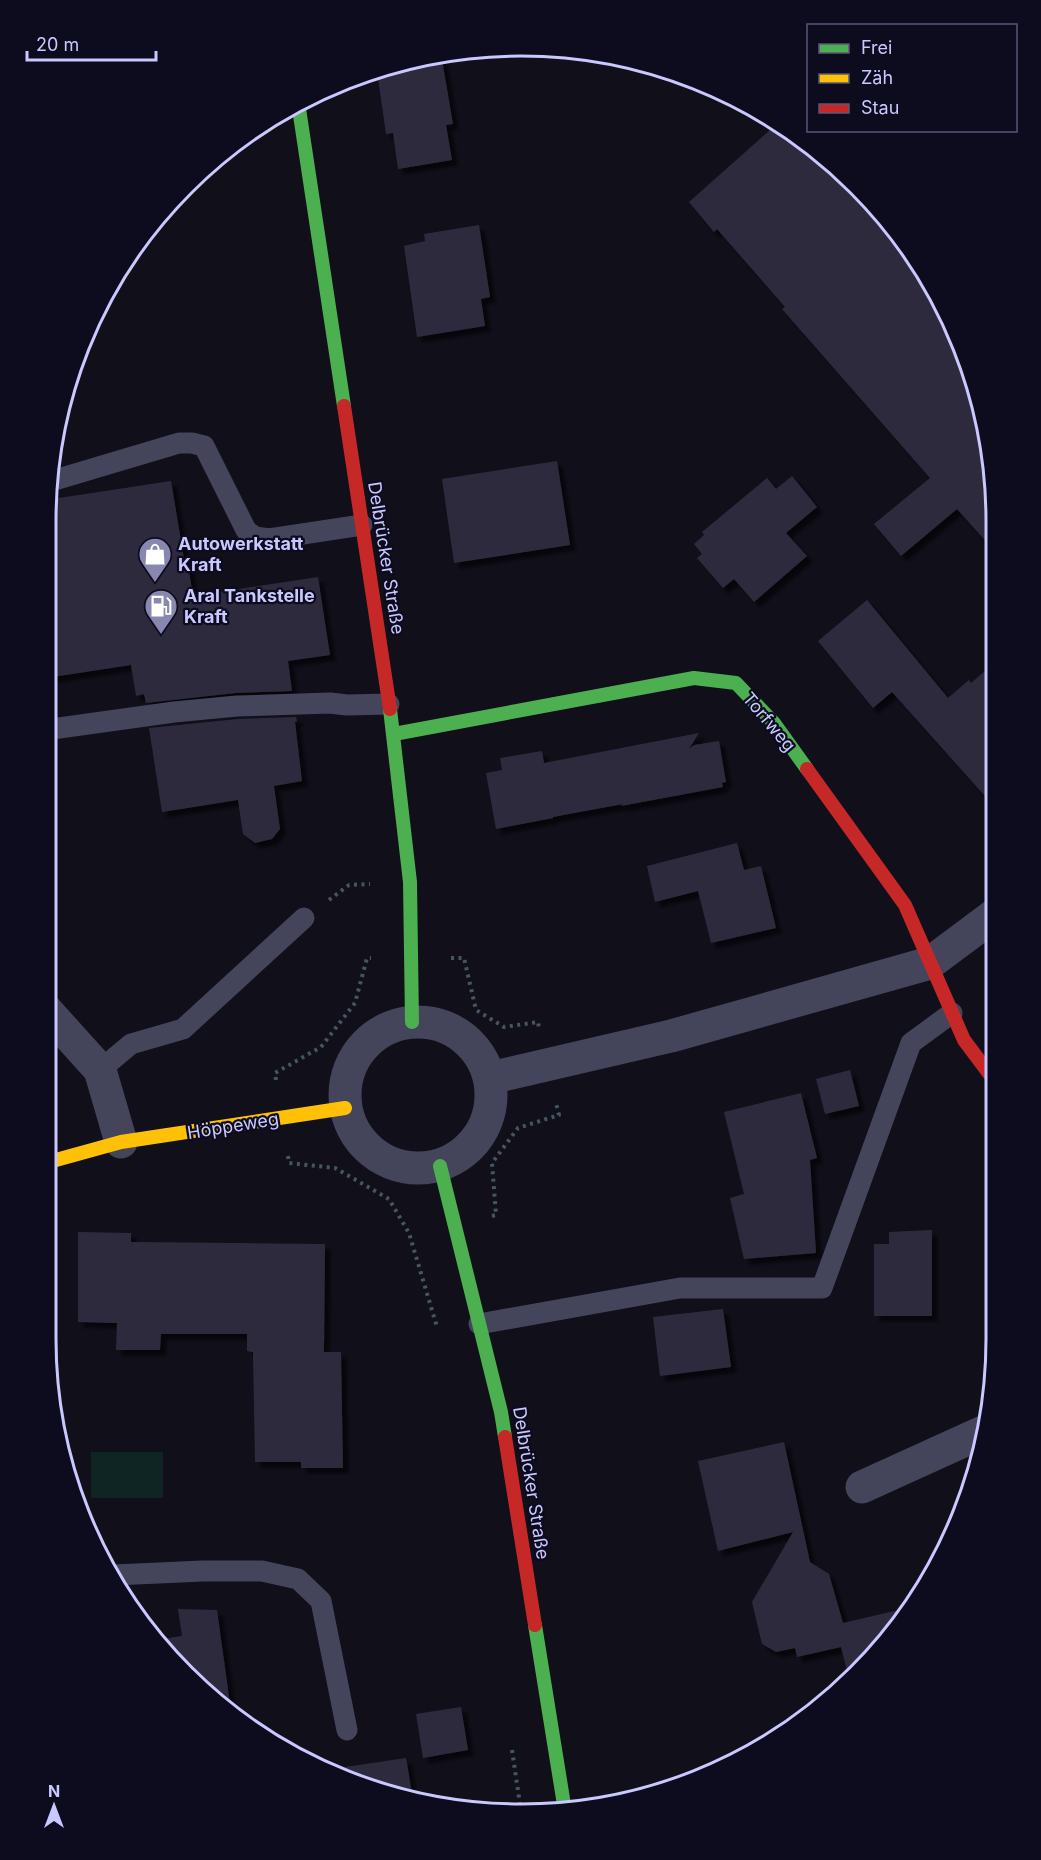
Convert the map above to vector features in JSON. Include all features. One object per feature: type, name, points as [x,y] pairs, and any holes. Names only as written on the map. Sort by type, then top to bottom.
[{"type":"street","name":"Delbrücker Straße","points":[[299,112],[394,734],[410,882],[412,1022]]},
{"type":"street","name":"Torfweg","points":[[394,734],[694,678],[736,683],[774,723],[905,905],[964,1040],[986,1069]]},
{"type":"street","points":[[490,1078],[671,1036],[930,963],[986,921]]},
{"type":"street","points":[[56,1021],[100,1070],[121,1142]]},
{"type":"street","points":[[412,1022],[433,1023],[453,1030],[469,1042],[482,1059],[490,1078],[492,1101],[482,1132],[476,1142],[460,1157],[440,1166],[415,1170],[390,1164],[369,1151],[353,1132],[345,1108],[345,1084],[353,1061],[368,1041],[388,1028],[412,1022]]},
{"type":"street","name":"Höppeweg","points":[[56,1159],[121,1142],[345,1108]]},
{"type":"street","name":"Delbrücker Straße","points":[[440,1166],[501,1412],[564,1803]]},
{"type":"street","points":[[862,1487],[976,1435]]},
{"type":"lane","points":[[57,479],[179,444],[192,443],[204,446],[246,530],[255,537],[269,539],[362,525]]},
{"type":"lane","points":[[56,728],[237,706],[389,704]]},
{"type":"lane","points":[[100,1070],[131,1044],[183,1029],[304,918]]},
{"type":"lane","points":[[479,1324],[680,1288],[822,1288],[911,1043],[952,1013]]},
{"type":"lane","points":[[120,1575],[262,1571],[298,1579],[321,1601],[347,1730]]},
{"type":"path","points":[[304,918],[349,885],[410,882]]},
{"type":"path","points":[[389,1199],[410,1233],[437,1328]]},
{"type":"path","points":[[511,1741],[520,1804]]},
{"type":"green space","points":[[91,1452],[163,1452],[163,1498],[91,1498]]},
{"type":"building","points":[[442,62],[453,124],[446,125],[452,160],[398,169],[393,133],[386,134],[378,78]]},
{"type":"building","points":[[771,129],[827,171],[870,214],[907,262],[923,288],[938,315],[961,371],[970,400],[982,460],[986,541],[957,509],[901,556],[874,524],[930,478],[782,309],[785,307],[717,229],[714,232],[689,202]]},
{"type":"building","points":[[479,225],[490,297],[481,299],[485,326],[417,337],[404,246],[425,241],[424,234]]},
{"type":"building","points":[[557,461],[570,545],[454,563],[442,479]]},
{"type":"building","points":[[792,476],[817,507],[786,533],[807,556],[754,602],[734,579],[723,588],[697,558],[702,554],[694,544],[704,535],[702,532],[767,478],[776,489]]},
{"type":"building","points":[[171,481],[184,559],[187,559],[193,596],[318,577],[330,655],[288,661],[292,691],[236,693],[146,703],[144,694],[136,696],[131,665],[56,676],[56,498]]},
{"type":"building","points":[[867,600],[948,698],[969,680],[971,683],[986,670],[986,797],[892,692],[873,708],[818,641]]},
{"type":"building","points":[[296,717],[302,781],[274,786],[280,829],[272,839],[255,843],[243,834],[238,800],[162,812],[149,728],[238,719]]},
{"type":"building","points":[[699,733],[689,749],[694,745],[719,741],[726,782],[722,783],[723,787],[496,829],[486,773],[502,770],[500,758],[542,751],[544,763]]},
{"type":"building","points":[[737,843],[744,870],[761,866],[776,928],[711,943],[698,891],[655,902],[647,866]]},
{"type":"building","points":[[850,1070],[859,1106],[825,1114],[816,1079]]},
{"type":"building","points":[[801,1093],[817,1158],[810,1160],[816,1253],[744,1259],[730,1198],[744,1194],[724,1112]]},
{"type":"building","points":[[932,1230],[932,1316],[874,1316],[874,1244],[889,1244],[889,1232]]},
{"type":"building","points":[[78,1232],[131,1233],[131,1242],[325,1244],[324,1352],[341,1352],[343,1468],[301,1468],[301,1462],[255,1462],[253,1352],[247,1351],[247,1334],[161,1334],[160,1350],[116,1350],[117,1323],[78,1322]]},
{"type":"building","points":[[723,1309],[731,1367],[660,1376],[653,1317]]},
{"type":"building","points":[[784,1442],[810,1562],[829,1574],[843,1623],[898,1610],[870,1646],[847,1670],[841,1647],[797,1657],[795,1648],[776,1652],[762,1644],[752,1602],[793,1532],[718,1551],[698,1461]]},
{"type":"building","points":[[178,1609],[217,1610],[230,1702],[192,1668],[165,1639],[182,1636]]},
{"type":"building","points":[[461,1707],[468,1750],[423,1758],[416,1714]]},
{"type":"building","points":[[406,1758],[412,1792],[371,1780],[340,1768]]},
{"type":"traffic: fast","points":[[299,112],[344,406]]},
{"type":"traffic: fast","points":[[394,734],[694,678],[736,683],[774,723],[807,769]]},
{"type":"traffic: fast","points":[[390,709],[410,882],[412,1022]]},
{"type":"traffic: fast","points":[[440,1166],[501,1412],[505,1437]]},
{"type":"traffic: fast","points":[[535,1625],[564,1803]]},
{"type":"traffic: slow","points":[[56,1160],[121,1142],[345,1108]]},
{"type":"traffic: jam","points":[[344,406],[390,709]]},
{"type":"traffic: jam","points":[[807,769],[905,905],[964,1040],[986,1069]]},
{"type":"traffic: jam","points":[[505,1437],[535,1625]]},
{"type":"place","name":"Autowerkstatt Kraft","points":[[155,583]]},
{"type":"place","name":"Aral Tankstelle Kraft","points":[[161,635]]}]
